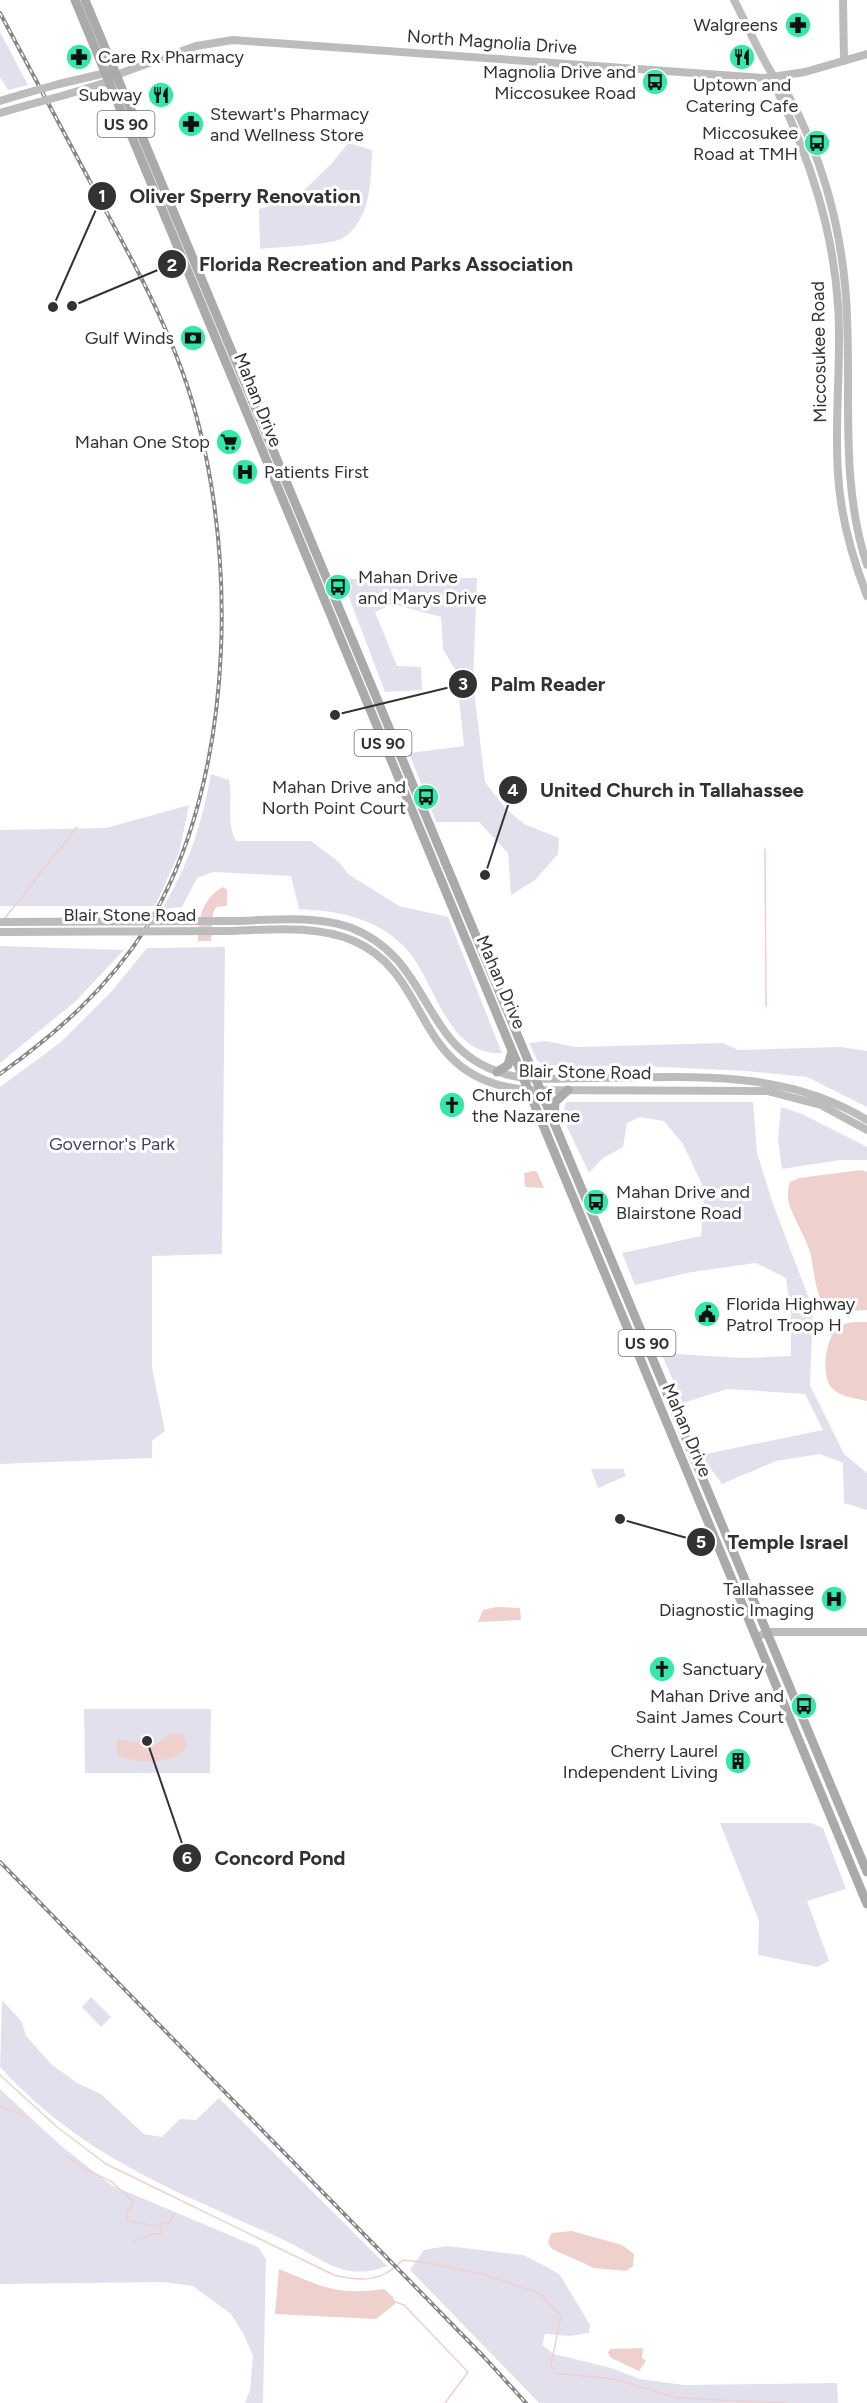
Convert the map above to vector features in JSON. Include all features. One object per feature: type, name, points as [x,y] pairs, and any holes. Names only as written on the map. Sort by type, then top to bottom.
[{"type":"main road","name":"US 90","points":[[75,0],[105,72]]},
{"type":"main road","name":"US 90","points":[[85,0],[116,75]]},
{"type":"main road","name":"Miccosukee Road","points":[[734,0],[775,78],[787,93],[812,146],[829,200],[842,260],[848,330],[849,478],[867,565]]},
{"type":"main road","points":[[843,0],[844,61]]},
{"type":"main road","name":"North Magnolia Drive","points":[[0,113],[108,82],[116,75],[202,45],[245,39],[775,78],[867,54]]},
{"type":"main road","points":[[0,101],[105,72],[116,75]]},
{"type":"main road","name":"Mahan Drive","points":[[105,72],[867,1904]]},
{"type":"main road","name":"Mahan Drive","points":[[116,75],[867,1872]]},
{"type":"main road","name":"Miccosukee Road","points":[[775,78],[778,92],[813,174],[826,222],[838,305],[838,478],[847,532],[867,596]]},
{"type":"main road","points":[[160,208],[171,204]]},
{"type":"main road","points":[[826,222],[832,227],[838,254],[842,260]]},
{"type":"main road","points":[[220,352],[232,349]]},
{"type":"main road","points":[[837,410],[848,410]]},
{"type":"main road","points":[[838,478],[843,490],[852,500]]},
{"type":"main road","points":[[370,713],[381,708]]},
{"type":"main road","points":[[427,849],[438,844]]},
{"type":"main road","points":[[283,921],[283,931]]},
{"type":"main road","name":"Blair Stone Road","points":[[0,922],[312,921],[347,926],[378,942],[404,965],[438,1025],[461,1052],[497,1072],[523,1078],[688,1078],[764,1082],[818,1095],[867,1120]]},
{"type":"main road","name":"Blair Stone Road","points":[[0,932],[283,931],[329,933],[346,937],[370,949],[396,973],[436,1041],[449,1056],[483,1079],[528,1090],[767,1091],[821,1105],[867,1130]]},
{"type":"main road","points":[[396,973],[404,965]]},
{"type":"main road","points":[[497,1072],[508,1065],[512,1051]]},
{"type":"main road","points":[[449,1056],[461,1052]]},
{"type":"main road","points":[[554,1122],[555,1102],[568,1090]]},
{"type":"main road","points":[[720,1550],[730,1544]]},
{"type":"main road","points":[[756,1638],[767,1632],[867,1632]]},
{"type":"main road","points":[[823,1798],[834,1793]]},
{"type":"main road","points":[[857,1880],[867,1877]]},
{"type":"green space","points":[[0,32],[28,85],[8,90],[0,77]]},
{"type":"green space","points":[[348,143],[372,150],[368,199],[359,221],[352,230],[343,238],[328,242],[260,249],[259,209],[295,199],[332,163]]},
{"type":"green space","points":[[477,578],[473,682],[485,782],[505,808],[524,824],[559,838],[558,854],[535,880],[511,895],[508,853],[479,822],[436,822],[409,753],[464,746],[456,671],[443,649],[441,617],[393,604],[375,612],[397,666],[421,667],[422,690],[385,692],[342,579]]},
{"type":"green space","points":[[211,774],[229,780],[230,819],[236,841],[311,841],[339,862],[348,874],[399,906],[448,917],[502,1053],[482,1050],[466,1041],[442,1010],[411,955],[387,933],[352,916],[299,909],[291,876],[213,872],[197,878],[182,907],[162,909],[193,844]]},
{"type":"green space","points":[[189,805],[179,853],[155,906],[0,906],[0,830],[106,828]]},
{"type":"green space","points":[[0,946],[124,950],[76,1001],[0,1063]]},
{"type":"green space","name":"Governor's Park","points":[[225,947],[222,1254],[152,1256],[152,1368],[165,1431],[152,1441],[152,1458],[0,1464],[0,1087],[61,1042],[111,992],[147,948]]},
{"type":"green space","points":[[546,1041],[576,1047],[723,1043],[738,1050],[841,1047],[867,1051],[867,1107],[807,1077],[746,1071],[640,1066],[544,1066],[537,1060],[529,1043]]},
{"type":"green space","points":[[566,1102],[753,1102],[757,1153],[773,1204],[813,1309],[810,1385],[844,1454],[867,1473],[867,1510],[844,1503],[843,1463],[820,1454],[776,1461],[722,1484],[701,1455],[823,1430],[805,1394],[727,1389],[683,1403],[661,1353],[743,1358],[791,1356],[791,1313],[786,1278],[756,1263],[692,1272],[635,1285],[622,1253],[701,1236],[705,1191],[683,1144],[664,1121],[640,1117],[627,1123],[623,1147],[603,1158],[589,1173],[562,1116]]},
{"type":"green space","points":[[781,1107],[802,1114],[867,1147],[867,1160],[840,1160],[782,1169],[778,1139]]},
{"type":"green space","points":[[591,1469],[623,1469],[626,1476],[598,1488]]},
{"type":"green space","points":[[84,1709],[211,1709],[210,1773],[85,1773]]},
{"type":"green space","points":[[720,1823],[811,1823],[823,1828],[846,1889],[807,1901],[829,1961],[817,1967],[758,1955],[759,1921]]},
{"type":"green space","points":[[91,1997],[111,2017],[101,2027],[82,2007]]},
{"type":"green space","points":[[2,2000],[22,2022],[26,2036],[51,2064],[77,2083],[101,2094],[144,2134],[162,2137],[180,2119],[196,2120],[219,2098],[387,2266],[372,2271],[358,2272],[322,2261],[286,2241],[134,2170],[65,2126],[32,2099],[0,2067]]},
{"type":"green space","points":[[0,2089],[60,2145],[111,2185],[258,2247],[266,2259],[263,2403],[245,2403],[250,2390],[253,2356],[244,2335],[231,2314],[193,2286],[163,2282],[0,2284]]},
{"type":"green space","points":[[447,2246],[523,2255],[560,2275],[590,2325],[589,2333],[570,2336],[545,2334],[542,2345],[554,2354],[611,2368],[640,2379],[684,2385],[837,2383],[838,2403],[539,2403],[410,2270],[424,2250]]},
{"type":"shaded area","points":[[223,887],[227,890],[227,906],[216,907],[213,913],[211,941],[198,941],[200,917],[203,910],[210,897]]},
{"type":"shaded area","points":[[861,1170],[867,1172],[867,1310],[829,1312],[818,1293],[809,1250],[790,1206],[789,1185],[790,1182],[799,1178]]},
{"type":"shaded area","points":[[537,1172],[544,1188],[525,1187],[524,1173]]},
{"type":"shaded area","points":[[867,1322],[867,1401],[848,1397],[832,1388],[826,1375],[826,1356],[834,1331],[845,1324]]},
{"type":"shaded area","points":[[496,1607],[520,1608],[521,1620],[478,1622],[483,1610]]},
{"type":"shaded area","points":[[171,1733],[183,1734],[187,1745],[175,1757],[144,1761],[117,1755],[117,1739],[155,1745]]},
{"type":"shaded area","points":[[572,2231],[622,2245],[634,2254],[633,2266],[626,2271],[594,2268],[552,2249],[548,2243],[551,2233]]},
{"type":"shaded area","points":[[279,2269],[330,2288],[354,2291],[384,2289],[393,2297],[395,2304],[376,2319],[275,2314]]},
{"type":"shaded area","points":[[643,2348],[642,2358],[646,2361],[639,2371],[611,2358],[608,2353],[610,2349]]},
{"type":"waterway","points":[[5,918],[77,827]]},
{"type":"waterway","points":[[765,849],[766,1006]]},
{"type":"waterway","points":[[0,2075],[57,2127],[106,2164],[334,2275],[353,2279],[371,2278],[387,2273],[403,2260],[482,2274],[539,2293],[561,2316],[551,2365],[555,2373],[614,2379],[678,2398],[787,2403]]},
{"type":"waterway","points":[[0,2106],[24,2116]]},
{"type":"waterway","points":[[65,2155],[85,2169],[112,2182],[134,2202],[126,2214],[128,2221],[157,2226],[170,2222],[173,2214]]},
{"type":"waterway","points":[[134,2242],[152,2234],[161,2234],[160,2225]]},
{"type":"waterway","points":[[393,2301],[404,2305],[468,2372],[445,2403]]},
{"type":"railway","points":[[0,13],[144,283],[181,368],[201,432],[214,503],[221,577],[221,653],[214,728],[199,800],[177,868],[146,928],[98,990],[61,1026],[0,1074]]},
{"type":"railway","points":[[0,1862],[484,2357],[526,2403]]},
{"type":"place","name":"Walgreens","points":[[798,25]]},
{"type":"place","name":"Care Rx Pharmacy","points":[[79,57]]},
{"type":"place","name":"Uptown and Catering Cafe","points":[[742,57]]},
{"type":"place","name":"Magnolia Drive and Miccosukee Road","points":[[655,82]]},
{"type":"place","name":"Subway","points":[[161,95]]},
{"type":"place","name":"Stewart's Pharmacy and Wellness Store","points":[[191,124]]},
{"type":"place","name":"Miccosukee Road at TMH","points":[[817,143]]},
{"type":"place","name":"Florida Recreation and Parks Association","points":[[72,306]]},
{"type":"place","name":"Oliver Sperry Renovation","points":[[53,307]]},
{"type":"place","name":"Gulf Winds","points":[[193,338]]},
{"type":"place","name":"Mahan One Stop","points":[[229,442]]},
{"type":"place","name":"Patients First","points":[[245,472]]},
{"type":"place","name":"Mahan Drive and Marys Drive","points":[[338,587]]},
{"type":"place","name":"Palm Reader","points":[[335,715]]},
{"type":"place","name":"Mahan Drive and North Point Court","points":[[426,797]]},
{"type":"place","name":"United Church in Tallahassee","points":[[485,875]]},
{"type":"place","name":"Church of the Nazarene","points":[[452,1105]]},
{"type":"place","name":"Mahan Drive and Blairstone Road","points":[[596,1202]]},
{"type":"place","name":"Florida Highway Patrol Troop H","points":[[707,1314]]},
{"type":"place","name":"Temple Israel","points":[[620,1519]]},
{"type":"place","name":"Tallahassee Diagnostic Imaging","points":[[834,1599]]},
{"type":"place","name":"Sanctuary","points":[[662,1669]]},
{"type":"place","name":"Mahan Drive and Saint James Court","points":[[804,1706]]},
{"type":"place","name":"Concord Pond","points":[[147,1741]]},
{"type":"place","name":"Cherry Laurel Independent Living","points":[[738,1761]]}]
